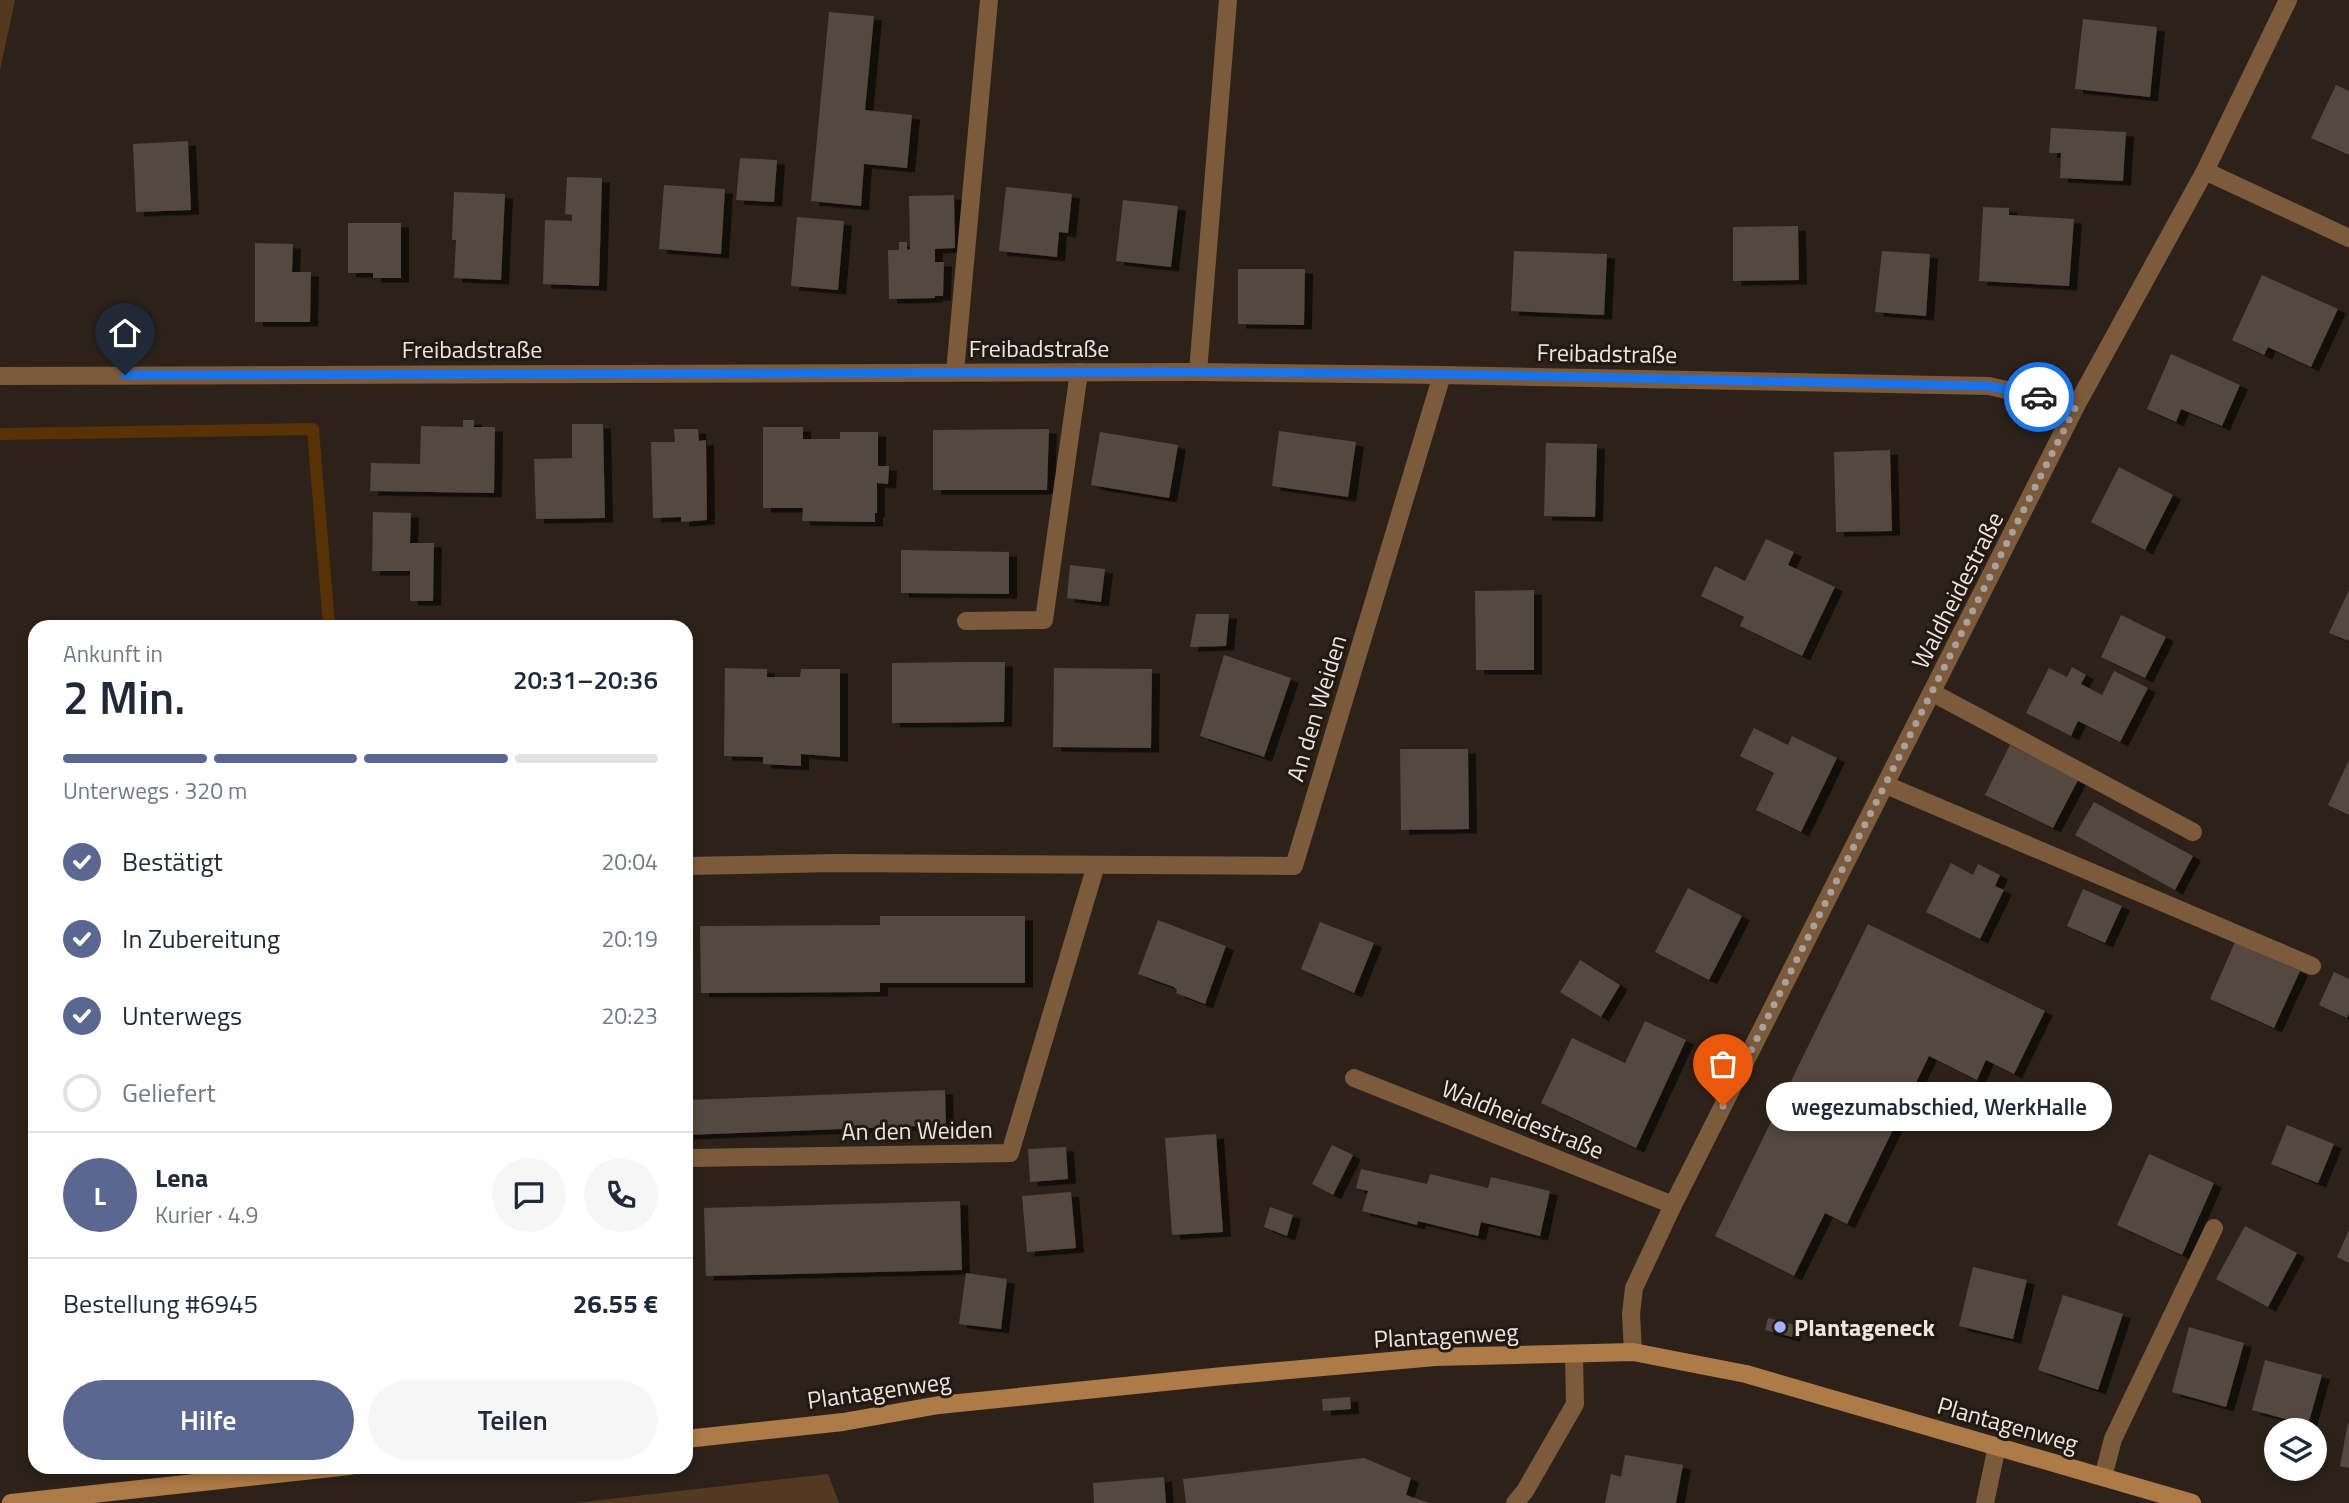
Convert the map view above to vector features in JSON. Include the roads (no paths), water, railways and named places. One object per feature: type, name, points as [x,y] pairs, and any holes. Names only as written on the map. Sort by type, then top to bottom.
[{"type":"street","points":[[955,372],[989,0]]},
{"type":"street","points":[[1198,372],[1228,0]]},
{"type":"street","name":"Waldheidestraße","points":[[1633,1352],[1631,1314],[1634,1288],[1673,1205],[2076,406],[2205,171],[2288,0]]},
{"type":"street","points":[[2205,171],[2349,238]]},
{"type":"street","name":"Freibadstraße","points":[[0,376],[955,372],[1443,374],[1989,386],[2076,406]]},
{"type":"street","points":[[966,621],[1044,620],[1079,372]]},
{"type":"street","name":"An den Weiden","points":[[693,866],[838,863],[1294,866],[1443,374]]},
{"type":"street","points":[[1933,693],[2193,832]]},
{"type":"street","points":[[1886,785],[2312,967]]},
{"type":"street","name":"An den Weiden","points":[[693,1158],[1010,1153],[1096,865]]},
{"type":"street","name":"Waldheidestraße","points":[[1354,1078],[1673,1205]]},
{"type":"street","points":[[2103,1477],[2113,1439],[2214,1228]]},
{"type":"street","name":"Plantagenweg","points":[[693,1438],[843,1422],[939,1405],[1223,1376],[1435,1357],[1633,1352],[1746,1374],[2192,1503]]},
{"type":"street","points":[[1515,1503],[1525,1491],[1575,1404],[1574,1354]]},
{"type":"street","points":[[1985,1503],[1997,1446]]},
{"type":"street","points":[[11,1503],[277,1474]]},
{"type":"waterway","points":[[0,434],[313,429],[329,620]]},
{"type":"place","name":"wegezumabschied, WerkHalle","points":[[1723,1106]]},
{"type":"place","name":"Plantageneck","points":[[1780,1327]]}]
